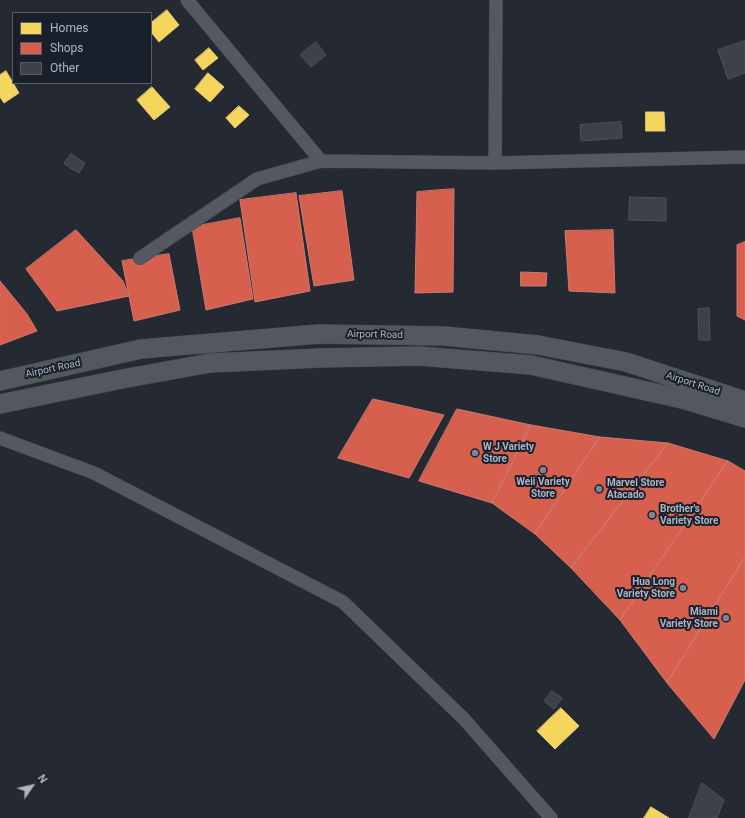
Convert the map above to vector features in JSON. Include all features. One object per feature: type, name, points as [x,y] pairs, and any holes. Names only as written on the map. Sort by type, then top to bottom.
[{"type":"street","points":[[187,0],[321,161]]},
{"type":"street","points":[[495,163],[496,0]]},
{"type":"street","points":[[140,258],[258,179],[321,161],[495,163],[745,157]]},
{"type":"street","name":"Airport Road","points":[[0,381],[141,349],[319,334],[444,336],[538,345],[626,362],[745,401]]},
{"type":"street","points":[[429,336],[429,357]]},
{"type":"street","name":"Airport Road","points":[[0,404],[210,363],[320,358],[419,356],[531,365],[682,399],[745,418]]},
{"type":"street","points":[[0,438],[94,473],[343,602],[464,719],[551,818]]},
{"type":"building: Homes","points":[[167,10],[179,25],[159,42],[152,33],[152,22]]},
{"type":"building: Homes","points":[[209,48],[218,58],[203,70],[195,60]]},
{"type":"building: Homes","points":[[6,71],[12,84],[14,84],[19,93],[4,103],[0,97],[0,75]]},
{"type":"building: Homes","points":[[208,73],[224,87],[210,102],[195,89]]},
{"type":"building: Homes","points":[[152,87],[170,107],[154,120],[137,100]]},
{"type":"building: Homes","points":[[239,106],[249,115],[235,128],[226,118]]},
{"type":"building: Homes","points":[[646,112],[664,112],[665,131],[646,131]]},
{"type":"building: Homes","points":[[561,708],[579,726],[555,749],[537,731]]},
{"type":"building: Homes","points":[[651,807],[669,818],[644,818]]},
{"type":"building: Shops","points":[[454,189],[453,292],[415,293],[417,192]]},
{"type":"building: Shops","points":[[342,191],[354,280],[314,286],[299,196]]},
{"type":"building: Shops","points":[[296,193],[310,291],[255,302],[240,200]]},
{"type":"building: Shops","points":[[240,218],[253,299],[206,310],[192,227]]},
{"type":"building: Shops","points":[[76,230],[123,281],[129,296],[57,311],[26,269]]},
{"type":"building: Shops","points":[[613,230],[615,293],[569,291],[565,231]]},
{"type":"building: Shops","points":[[745,242],[745,320],[737,316],[737,245]]},
{"type":"building: Shops","points":[[169,254],[180,310],[134,321],[122,261]]},
{"type":"building: Shops","points":[[521,272],[547,273],[546,286],[521,286]]},
{"type":"building: Shops","points":[[0,281],[27,314],[37,331],[0,345]]},
{"type":"building: Shops","points":[[373,399],[444,415],[409,478],[338,458]]},
{"type":"building: Shops","name":"W J Variety Store","points":[[457,409],[531,425],[492,503],[419,481]]},
{"type":"building: Shops","name":"Weii Variety Store","points":[[531,425],[600,437],[535,534],[492,503]]},
{"type":"building: Shops","name":"Marvel Store Atacado","points":[[600,437],[668,443],[571,568],[535,534]]},
{"type":"building: Shops","name":"Brother's Variety Store","points":[[668,443],[728,461],[620,620],[571,568]]},
{"type":"building: Shops","name":"Hua Long Variety Store","points":[[728,461],[745,471],[745,557],[667,683],[620,620]]},
{"type":"building: Shops","name":"Miami Variety Store","points":[[745,557],[745,680],[714,739],[667,683]]},
{"type":"building: Other","points":[[745,41],[745,73],[728,79],[718,50]]},
{"type":"building: Other","points":[[316,42],[326,55],[311,67],[300,55]]},
{"type":"building: Other","points":[[621,122],[622,138],[581,141],[580,125]]},
{"type":"building: Other","points":[[71,154],[85,163],[79,173],[64,164]]},
{"type":"building: Other","points":[[630,197],[666,198],[666,221],[629,220]]},
{"type":"building: Other","points":[[709,308],[710,340],[699,340],[698,309]]},
{"type":"building: Other","points":[[552,691],[562,698],[554,709],[544,701]]},
{"type":"building: Other","points":[[702,783],[724,800],[717,818],[689,818]]},
{"type":"place","name":"W J Variety Store","points":[[475,453]]},
{"type":"place","name":"Weii Variety Store","points":[[543,470]]},
{"type":"place","name":"Marvel Store Atacado","points":[[599,489]]},
{"type":"place","name":"Brother's Variety Store","points":[[652,515]]},
{"type":"place","name":"Hua Long Variety Store","points":[[683,588]]},
{"type":"place","name":"Miami Variety Store","points":[[726,618]]}]
